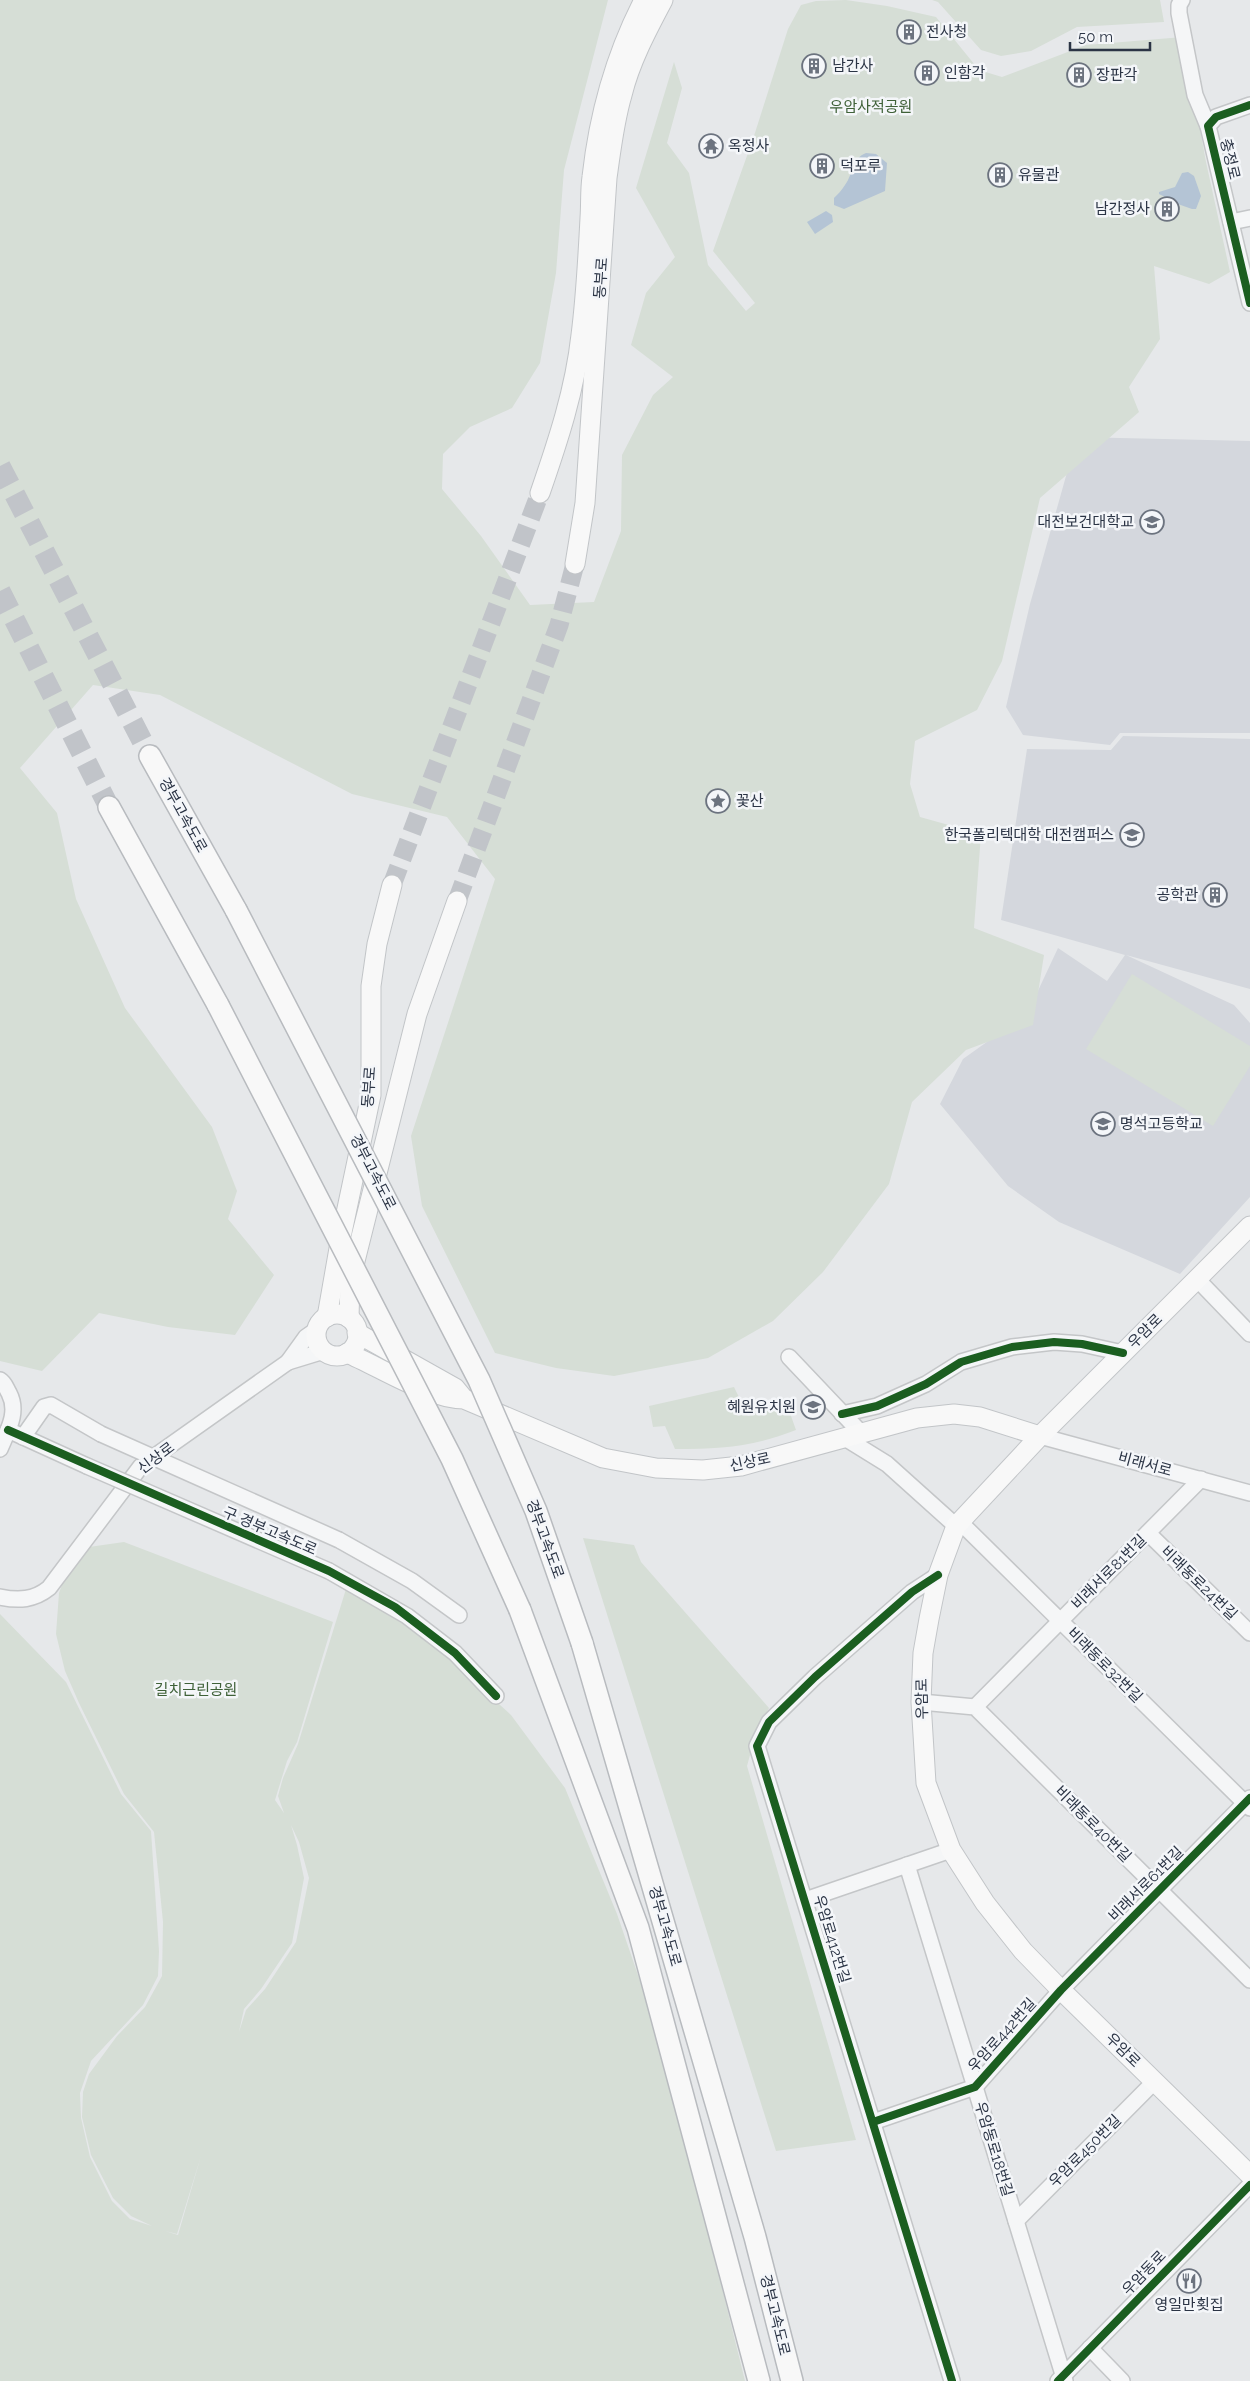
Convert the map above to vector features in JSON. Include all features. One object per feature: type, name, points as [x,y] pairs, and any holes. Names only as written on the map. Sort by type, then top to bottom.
[{"type":"highway","name":"경부고속도로","points":[[150,756],[236,910],[479,1380],[536,1511],[582,1643],[755,2237],[792,2381]]},
{"type":"highway","name":"경부고속도로","points":[[109,807],[218,1005],[452,1459],[520,1610],[638,1928],[759,2381]]},
{"type":"highway","points":[[776,2318],[798,2381]]},
{"type":"main road","name":"동부로","points":[[540,493],[565,420],[581,336],[587,278],[591,179],[606,93],[617,58],[644,0]]},
{"type":"main road","name":"동부로","points":[[575,564],[585,503],[607,178],[613,130],[622,93],[648,29],[663,0]]},
{"type":"main road","name":"동부로","points":[[321,1324],[371,1095],[371,986],[377,944],[392,885]]},
{"type":"main road","name":"동부로","points":[[353,1326],[350,1281],[417,1014],[457,901]]},
{"type":"main road","name":"우암로","points":[[1250,1226],[1040,1436],[958,1524],[938,1575],[923,1653],[921,1702],[926,1783],[951,1850],[985,1903],[1023,1951],[1060,1990],[1250,2175]]},
{"type":"main road","points":[[353,1326],[355,1345],[347,1353],[335,1356],[324,1351],[317,1342],[321,1324],[338,1314],[353,1326],[455,1388],[464,1399]]},
{"type":"main road","points":[[347,1353],[430,1392],[450,1399],[464,1399]]},
{"type":"main road","name":"신상로","points":[[464,1399],[603,1458],[656,1468],[703,1470],[741,1466],[917,1418],[954,1414],[980,1417],[1040,1436]]},
{"type":"street","name":"충정로","points":[[1182,0],[1179,5],[1179,13],[1195,95],[1212,122],[1231,222],[1250,303]]},
{"type":"street","points":[[1212,122],[1250,105]]},
{"type":"street","points":[[1212,122],[1250,116]]},
{"type":"street","points":[[1231,222],[1250,218]]},
{"type":"street","points":[[1197,1279],[1250,1334]]},
{"type":"street","points":[[288,1362],[306,1337],[321,1324]]},
{"type":"street","points":[[842,1414],[877,1406],[926,1384],[961,1362],[1012,1347],[1054,1342],[1082,1344],[1123,1353]]},
{"type":"street","points":[[288,1362],[324,1351]]},
{"type":"street","name":"비래동로32번길","points":[[789,1357],[842,1414],[854,1436],[958,1524],[1248,1803]]},
{"type":"street","name":"신상로","points":[[0,1596],[20,1600],[38,1597],[49,1588],[141,1466],[288,1362]]},
{"type":"street","points":[[0,1380],[3,1382],[13,1402],[13,1415],[0,1449]]},
{"type":"street","name":"구 경부고속도로","points":[[23,1437],[44,1407],[51,1404],[101,1434],[339,1540],[412,1581],[459,1615]]},
{"type":"street","name":"구 경부고속도로","points":[[8,1430],[329,1571],[407,1616],[455,1653],[496,1696]]},
{"type":"street","name":"비래서로","points":[[1040,1436],[1250,1493]]},
{"type":"street","name":"비래서로81번길","points":[[975,1707],[1201,1479]]},
{"type":"street","name":"비래동로24번길","points":[[1148,1533],[1250,1632]]},
{"type":"street","name":"우암로412번길","points":[[938,1575],[912,1592],[815,1676],[769,1722],[758,1746],[952,2381]]},
{"type":"street","points":[[921,1702],[975,1707]]},
{"type":"street","name":"비래동로40번길","points":[[975,1707],[1250,1980]]},
{"type":"street","name":"비래서로61번길","points":[[1060,1990],[1248,1803]]},
{"type":"street","name":"우암로412번길","points":[[805,1900],[951,1850]]},
{"type":"street","name":"우암동로18번길","points":[[907,1866],[1016,2221],[1062,2379]]},
{"type":"street","name":"우암로442번길","points":[[874,2122],[974,2087],[1060,1990]]},
{"type":"street","name":"우암로450번길","points":[[1016,2221],[1154,2081]]},
{"type":"street","name":"우암동로","points":[[1062,2379],[1250,2184]]},
{"type":"street","points":[[1090,2348],[1122,2381]]},
{"type":"shaded area","name":"대전보건대학교","points":[[1077,437],[1250,441],[1250,733],[1120,733],[1110,745],[1023,735],[1006,707],[1030,604]]},
{"type":"shaded area","points":[[1123,736],[1250,739],[1250,989],[1126,955],[1234,1005],[1250,1023],[1250,1197],[1180,1274],[1059,1222],[1008,1186],[940,1104],[963,1059],[1005,1029],[1021,1027],[1058,948],[1107,981],[1125,955],[1001,920],[1027,749],[1111,750]]},
{"type":"green space","name":"우암사적공원","points":[[0,0],[608,0],[564,170],[556,273],[540,363],[512,408],[470,427],[443,454],[442,489],[481,536],[530,605],[594,602],[621,531],[622,455],[653,395],[673,377],[631,345],[646,293],[675,257],[636,188],[674,62],[682,88],[667,143],[689,173],[708,265],[746,311],[755,303],[713,251],[753,139],[788,29],[801,5],[816,1],[846,0],[887,6],[936,17],[979,70],[1002,77],[1086,45],[1183,37],[1206,162],[1230,272],[1209,284],[1154,266],[1160,339],[1129,387],[1139,412],[1040,498],[1002,661],[977,710],[915,741],[910,784],[920,817],[981,834],[974,928],[1044,955],[1033,1025],[966,1050],[912,1102],[889,1184],[823,1272],[773,1321],[708,1358],[614,1376],[556,1368],[495,1353],[422,1206],[411,1136],[495,879],[447,817],[352,794],[160,695],[93,685],[20,768],[57,813],[76,899],[125,1008],[212,1127],[237,1191],[228,1219],[274,1275],[235,1335],[168,1327],[99,1313],[42,1371],[0,1361]]},
{"type":"green space","points":[[932,0],[1160,0],[1164,22],[1077,27],[1031,51],[1001,56],[981,50],[938,2]]},
{"type":"green space","points":[[1132,974],[1250,1046],[1250,1066],[1213,1126],[1086,1049]]},
{"type":"green space","points":[[734,1387],[748,1416],[786,1402],[796,1430],[780,1436],[737,1446],[675,1449],[665,1426],[653,1427],[649,1406]]},
{"type":"green space","points":[[583,1538],[634,1545],[641,1562],[769,1708],[756,1733],[747,1766],[856,2140],[776,2151]]},
{"type":"green space","name":"길치근린공원","points":[[124,1542],[333,1622],[297,1742],[287,1761],[275,1800],[284,1813],[278,1796],[283,1778],[298,1744],[346,1589],[424,1636],[511,1715],[565,1788],[617,1914],[662,2045],[745,2381],[0,2381],[0,1614],[66,1682],[121,1794],[151,1831],[159,1951],[158,1976],[143,2005],[91,2061],[80,2093],[81,2118],[90,2157],[112,2201],[130,2219],[152,2226],[131,2216],[113,2198],[91,2155],[82,2117],[83,2092],[89,2074],[117,2036],[145,2007],[162,1976],[163,1922],[154,1832],[124,1794],[65,1671],[56,1634],[59,1593],[65,1577],[76,1560],[89,1547]],"holes":[[[291,1825],[299,1842],[309,1878],[296,1942],[265,1989],[246,2010],[239,2032],[244,2009],[261,1989],[292,1943],[304,1878]],[[201,2156],[178,2235],[165,2231],[177,2234]]]},
{"type":"water","points":[[866,153],[876,154],[887,163],[885,191],[844,209],[834,205],[834,198],[848,180],[855,163]]},
{"type":"water","points":[[1188,172],[1194,176],[1201,196],[1196,209],[1175,203],[1173,205],[1167,202],[1167,198],[1159,194],[1159,192],[1175,187],[1182,173]]},
{"type":"water","points":[[826,211],[832,215],[833,222],[815,234],[807,222]]},
{"type":"tunnel","points":[[0,466],[150,756]]},
{"type":"tunnel","points":[[392,885],[540,493]]},
{"type":"tunnel","points":[[457,901],[559,625],[575,564]]},
{"type":"tunnel","points":[[0,591],[109,807]]},
{"type":"cycle path","points":[[1250,105],[1216,117],[1208,126],[1250,303]]},
{"type":"cycle path","points":[[842,1414],[877,1406],[926,1384],[961,1362],[1012,1347],[1054,1342],[1082,1344],[1123,1353]]},
{"type":"cycle path","points":[[8,1430],[329,1571],[395,1607],[455,1653],[496,1696]]},
{"type":"cycle path","points":[[938,1575],[912,1592],[815,1677],[769,1722],[757,1746],[952,2381]]},
{"type":"cycle path","points":[[873,2122],[975,2087],[1061,1990],[1250,1798]]},
{"type":"cycle path","points":[[1058,2381],[1250,2185]]},
{"type":"place","name":"전사청","points":[[909,32]]},
{"type":"place","name":"남간사","points":[[814,66]]},
{"type":"place","name":"인함각","points":[[927,73]]},
{"type":"place","name":"장판각","points":[[1079,75]]},
{"type":"place","name":"옥정사","points":[[711,146]]},
{"type":"place","name":"덕포루","points":[[822,166]]},
{"type":"place","name":"유물관","points":[[1000,175]]},
{"type":"place","name":"남간정사","points":[[1167,209]]},
{"type":"place","name":"대전보건대학교","points":[[1152,522]]},
{"type":"place","name":"꽃산","points":[[718,801]]},
{"type":"place","name":"한국폴리텍대학 대전캠퍼스","points":[[1132,835]]},
{"type":"place","name":"공학관","points":[[1215,895]]},
{"type":"place","name":"명석고등학교","points":[[1103,1124]]},
{"type":"place","name":"혜원유치원","points":[[813,1407]]},
{"type":"place","name":"영일만횟집","points":[[1189,2281]]}]
